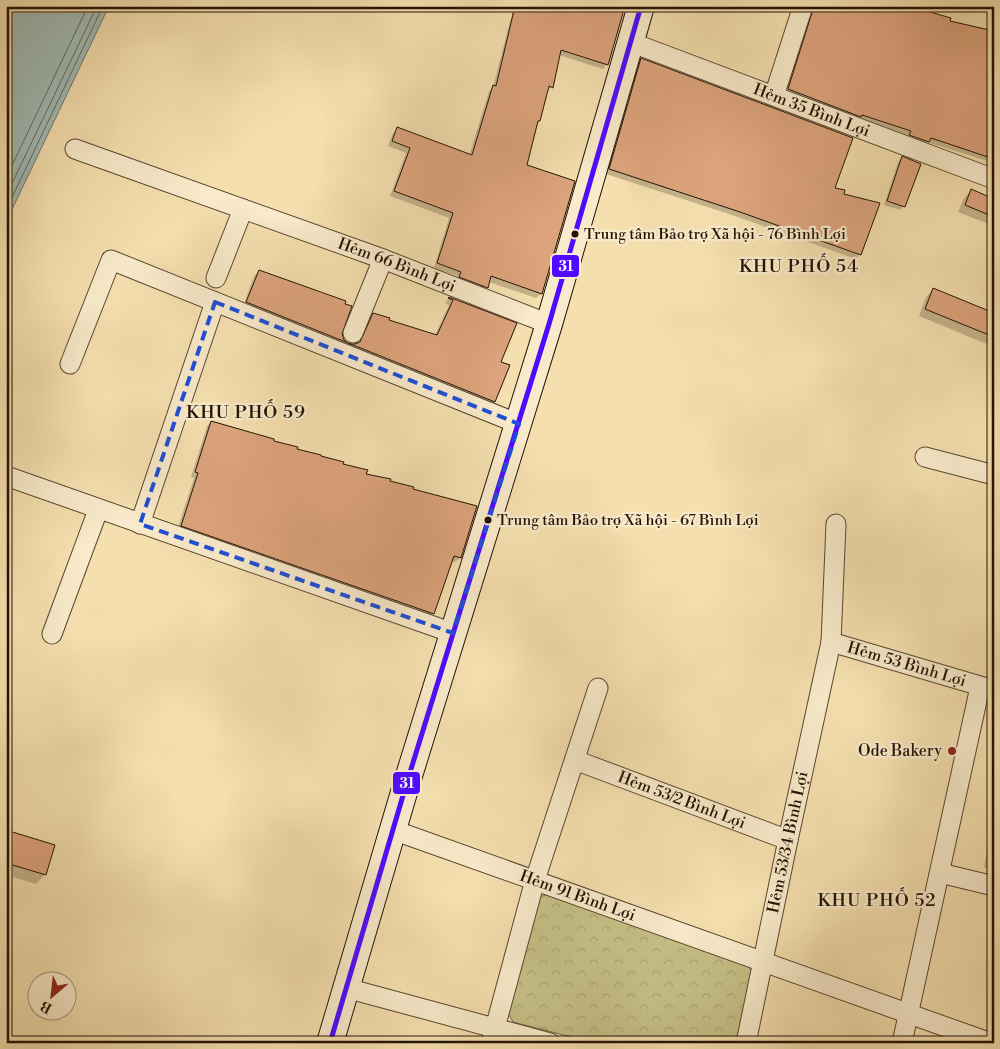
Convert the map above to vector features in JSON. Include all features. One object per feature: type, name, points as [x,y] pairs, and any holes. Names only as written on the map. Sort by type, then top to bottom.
[{"type":"street","points":[[330,1043],[453,633],[549,324],[641,6]]},
{"type":"street","points":[[774,96],[802,6]]},
{"type":"street","name":"Hẻm 35 Bình Lợi","points":[[630,42],[994,178]]},
{"type":"street","name":"Hẻm 66 Bình Lợi","points":[[75,149],[383,259],[549,324]]},
{"type":"street","points":[[216,278],[244,209]]},
{"type":"street","points":[[353,333],[383,259]]},
{"type":"street","points":[[70,364],[112,260],[519,424]]},
{"type":"street","points":[[140,524],[215,302]]},
{"type":"street","points":[[925,457],[994,475]]},
{"type":"street","points":[[6,476],[98,510],[453,633]]},
{"type":"street","points":[[52,634],[98,510]]},
{"type":"street","name":"Hẻm 53/34 Bình Lợi","points":[[746,1043],[788,840],[832,642],[836,524]]},
{"type":"street","name":"Hẻm 53 Bình Lợi","points":[[832,642],[987,688]]},
{"type":"street","points":[[493,1036],[535,880],[598,688]]},
{"type":"street","points":[[902,1043],[940,873],[987,688]]},
{"type":"street","name":"Hẻm 53/2 Bình Lợi","points":[[574,760],[788,840]]},
{"type":"street","name":"Hẻm 91 Bình Lợi","points":[[393,830],[991,1043]]},
{"type":"street","points":[[940,873],[994,886]]},
{"type":"street","points":[[346,988],[493,1036],[550,1043]]},
{"type":"highlighted area","points":[[215,302],[519,424],[453,633],[140,524]]},
{"type":"green space","points":[[549,894],[745,963],[752,971],[736,1043],[595,1043],[513,1022],[508,1013],[539,897]]},
{"type":"water","points":[[6,6],[109,6],[6,222]]},
{"type":"building","points":[[515,6],[625,6],[608,65],[561,50],[553,88],[549,86],[540,121],[538,121],[527,165],[575,181],[542,294],[491,276],[488,288],[459,277],[461,272],[437,263],[453,213],[394,191],[410,148],[392,141],[397,127],[472,155],[493,85],[496,86]]},
{"type":"building","points":[[814,6],[909,6],[951,18],[950,21],[994,31],[994,141],[988,157],[931,138],[929,142],[909,135],[911,131],[862,115],[861,117],[788,89]]},
{"type":"building","points":[[641,58],[853,138],[835,188],[845,190],[844,194],[880,203],[861,255],[737,211],[609,169]]},
{"type":"building","points":[[902,156],[921,164],[905,207],[887,201]]},
{"type":"building","points":[[971,189],[994,199],[994,217],[965,205]]},
{"type":"building","points":[[259,270],[346,301],[345,304],[352,306],[342,334],[347,343],[246,302]]},
{"type":"building","points":[[933,288],[994,313],[994,337],[925,309]]},
{"type":"building","points":[[449,297],[517,323],[501,362],[510,365],[495,402],[351,344],[360,342],[373,313],[437,335],[453,300]]},
{"type":"building","points":[[211,421],[274,439],[274,441],[298,447],[297,449],[344,462],[343,464],[368,470],[366,474],[391,479],[390,481],[414,487],[413,489],[477,506],[461,558],[454,556],[434,614],[181,526],[198,473],[195,472]]},
{"type":"building","points":[[6,830],[55,845],[46,875],[6,863]]},
{"type":"transit line","name":"31","points":[[330,1043],[407,782],[549,324],[641,6]]},
{"type":"place","name":"Trung tâm Bảo trợ Xã hội - 76 Bình Lợi","points":[[575,234]]},
{"type":"place","name":"Trung tâm Bảo trợ Xã hội - 67 Bình Lợi","points":[[488,520]]},
{"type":"place","name":"Ode Bakery","points":[[952,751]]},
{"type":"district","name":"KHU PHỐ 54","points":[[799,266]]},
{"type":"district","name":"KHU PHỐ 59","points":[[246,412]]},
{"type":"district","name":"KHU PHỐ 52","points":[[877,900]]}]
